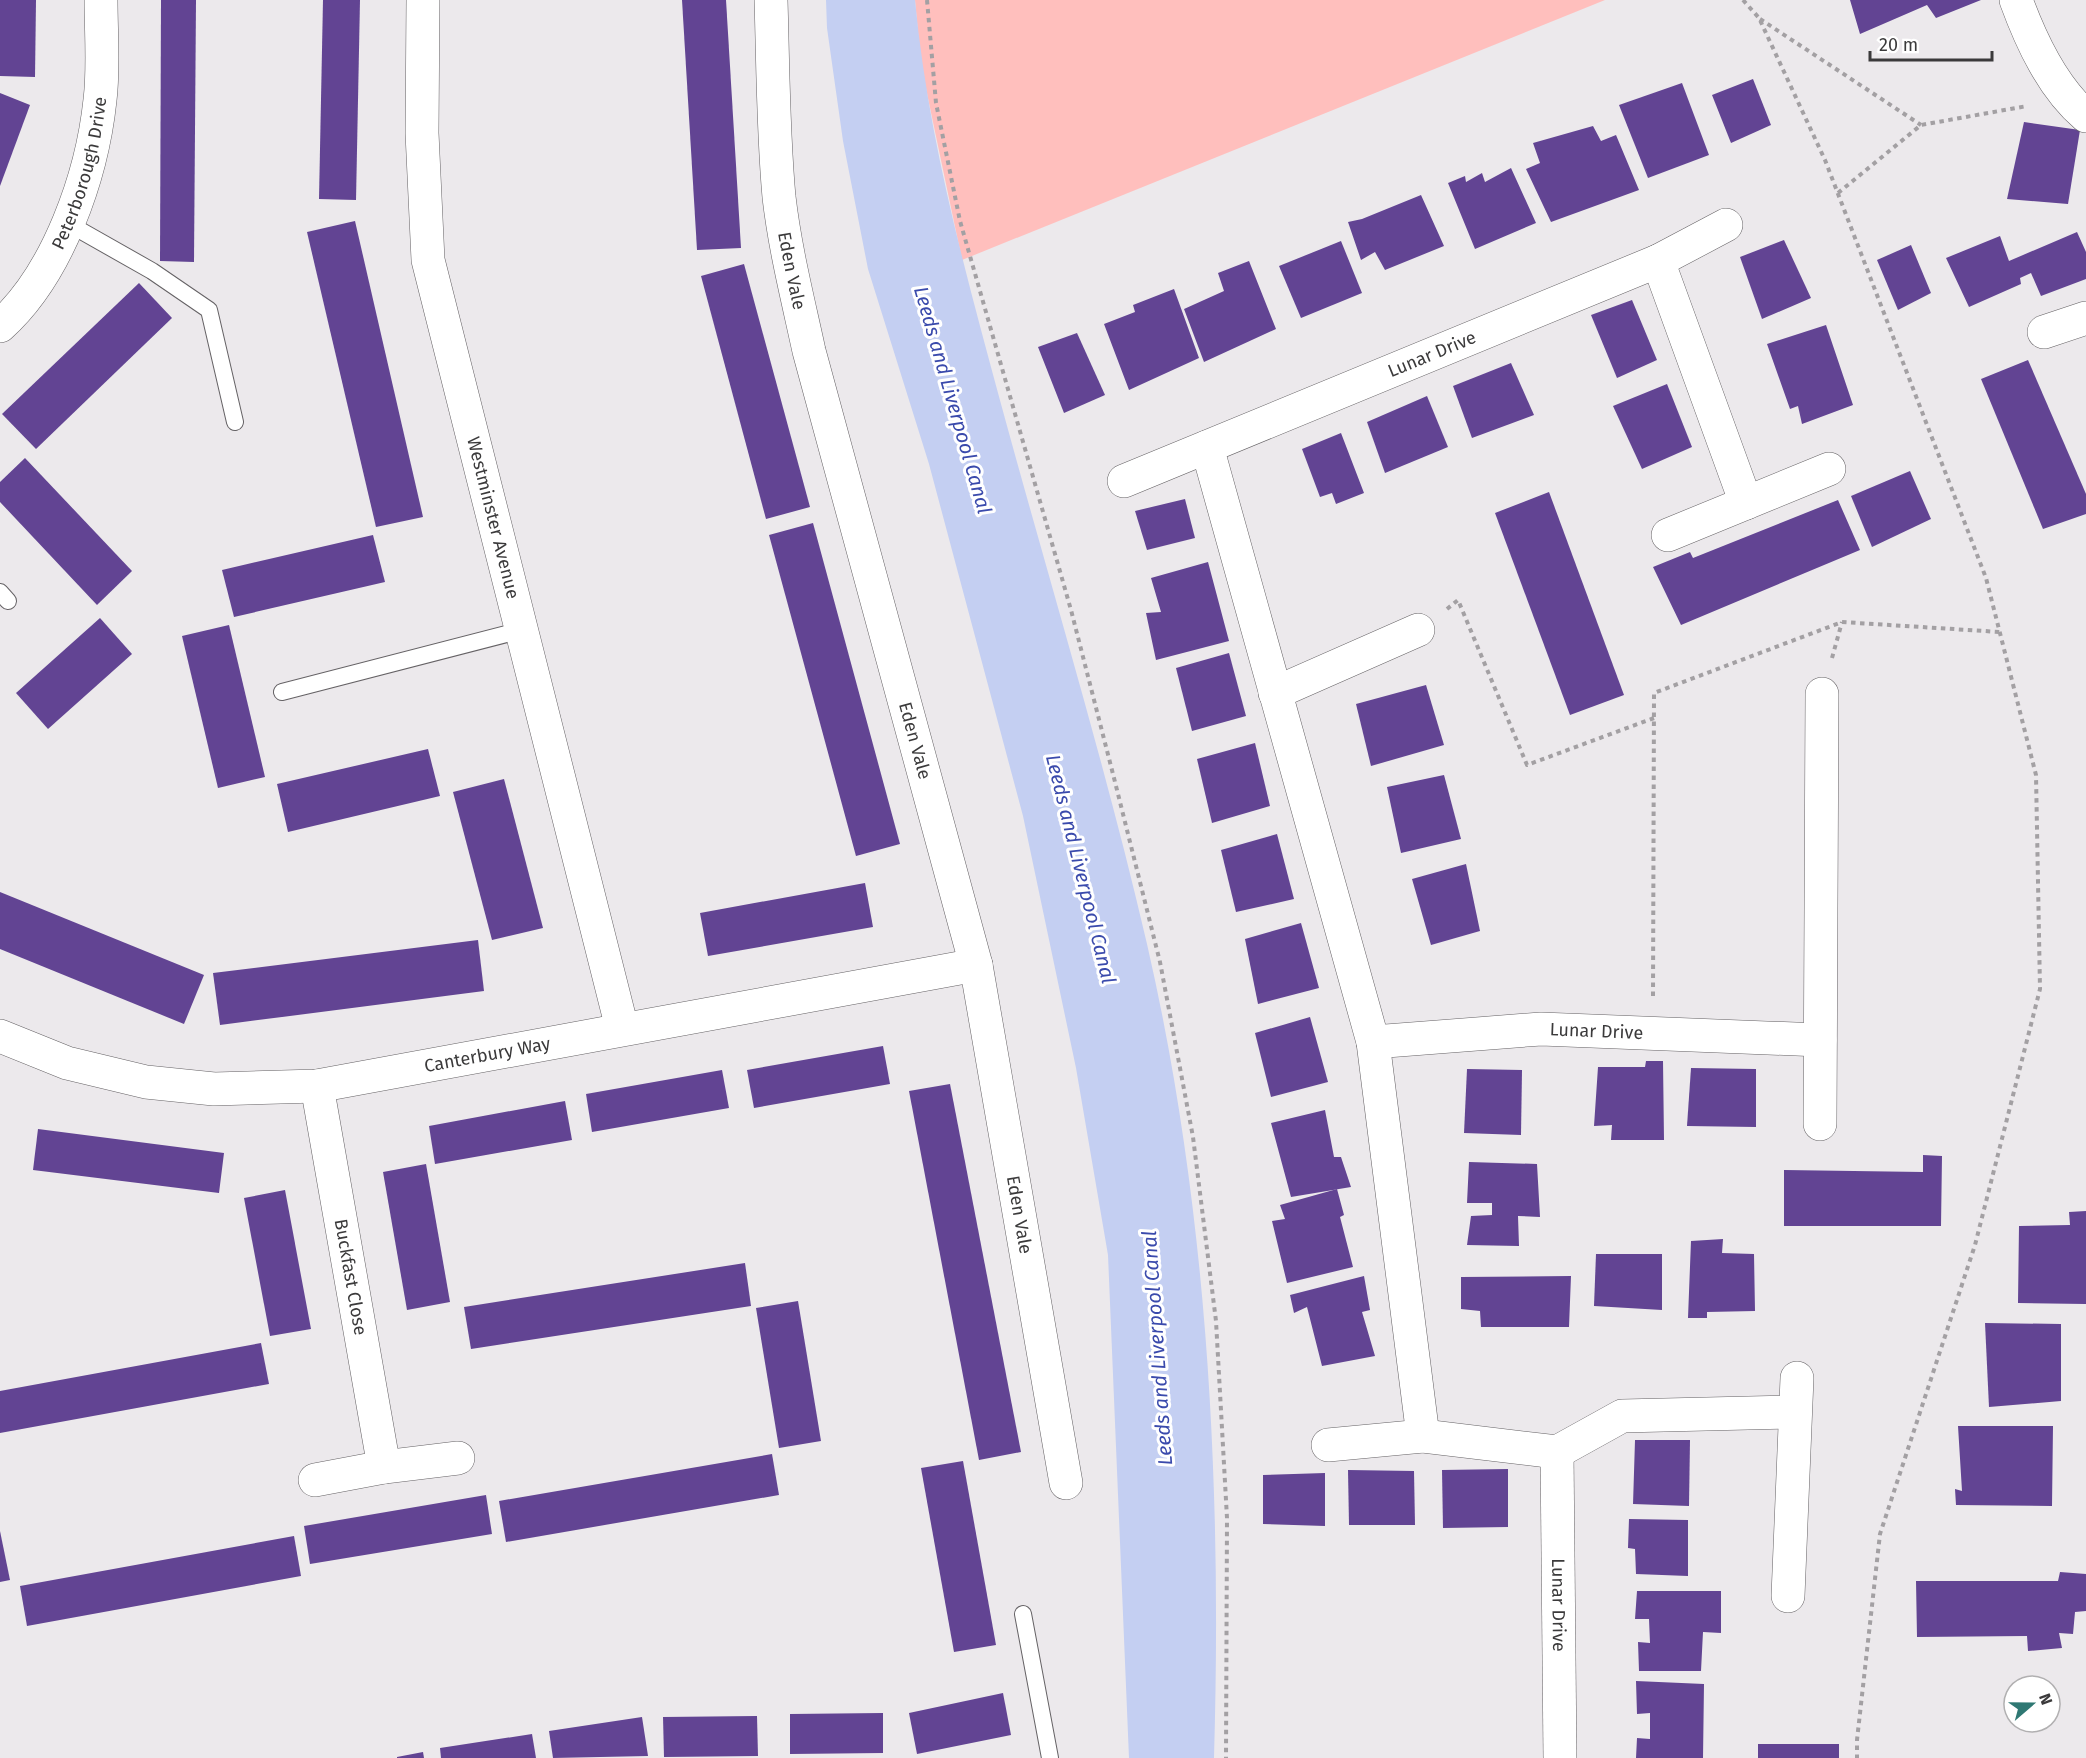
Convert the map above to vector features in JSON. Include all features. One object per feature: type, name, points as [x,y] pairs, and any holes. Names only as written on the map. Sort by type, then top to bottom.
[{"type":"street","name":"Peterborough Drive","points":[[0,326],[44,270],[69,224],[89,157],[100,100],[101,0]]},
{"type":"street","name":"Westminster Avenue","points":[[423,0],[422,133],[428,260],[622,1028]]},
{"type":"street","name":"Eden Vale","points":[[771,0],[779,197],[787,250],[809,351],[976,965],[1066,1483]]},
{"type":"street","points":[[2016,0],[2026,28],[2076,107]]},
{"type":"street","name":"Lunar Drive","points":[[1124,481],[1658,261],[1726,225]]},
{"type":"street","points":[[1658,261],[1746,503]]},
{"type":"street","points":[[2044,332],[2086,318]]},
{"type":"street","points":[[1207,447],[1373,1042],[1423,1436]]},
{"type":"street","points":[[1668,535],[1829,469]]},
{"type":"street","points":[[1275,693],[1418,630]]},
{"type":"street","points":[[1820,1124],[1822,694]]},
{"type":"street","name":"Canterbury Way","points":[[0,1036],[67,1063],[146,1082],[214,1089],[317,1086],[622,1028],[976,965]]},
{"type":"street","name":"Lunar Drive","points":[[1373,1042],[1541,1029],[1820,1040]]},
{"type":"street","name":"Buckfast Close","points":[[317,1086],[384,1467]]},
{"type":"street","points":[[1788,1596],[1797,1378]]},
{"type":"street","points":[[1328,1445],[1423,1436],[1557,1452],[1622,1416],[1795,1412]]},
{"type":"street","name":"Lunar Drive","points":[[1557,1452],[1560,1758]]},
{"type":"street","points":[[315,1480],[384,1467],[458,1458]]},
{"type":"lane","points":[[69,224],[152,271],[209,310],[235,422]]},
{"type":"lane","points":[[282,692],[522,630]]},
{"type":"lane","points":[[1023,1614],[1050,1758]]},
{"type":"path","points":[[927,0],[936,103],[960,221],[1071,610],[1109,756],[1160,962],[1193,1137],[1216,1321],[1227,1518],[1226,1758]]},
{"type":"path","points":[[1743,0],[1759,18],[1921,125]]},
{"type":"path","points":[[1759,18],[1838,193],[1986,578],[2036,775],[2040,989],[1975,1245],[1880,1534],[1857,1740],[1857,1758]]},
{"type":"path","points":[[1838,193],[1921,125],[2076,107]]},
{"type":"path","points":[[1418,630],[1458,600],[1527,765],[1654,718]]},
{"type":"path","points":[[1653,1033],[1654,693],[1842,622],[2000,632]]},
{"type":"shaded area","points":[[915,0],[1605,0],[962,260],[921,65]]},
{"type":"water","name":"Leeds and Liverpool Canal","points":[[826,0],[915,0],[938,153],[961,254],[1095,741],[1147,944],[1168,1044],[1184,1145],[1197,1246],[1206,1348],[1215,1553],[1214,1758],[1129,1758],[1108,1255],[1076,1068],[1023,816],[929,464],[868,269],[843,141],[827,28]]},
{"type":"building","points":[[0,0],[36,0],[35,77],[0,76]]},
{"type":"building","points":[[161,0],[196,0],[194,262],[160,261]]},
{"type":"building","points":[[323,0],[360,0],[356,200],[319,199]]},
{"type":"building","points":[[682,0],[726,0],[741,248],[697,250]]},
{"type":"building","points":[[1850,0],[1981,0],[1936,18],[1927,5],[1860,34]]},
{"type":"building","points":[[1753,79],[1771,125],[1731,143],[1712,95]]},
{"type":"building","points":[[1682,83],[1709,155],[1648,178],[1619,105]]},
{"type":"building","points":[[0,93],[30,105],[0,186]]},
{"type":"building","points":[[2024,122],[2080,130],[2068,204],[2007,199]]},
{"type":"building","points":[[1593,126],[1601,141],[1616,135],[1639,190],[1551,222],[1526,169],[1540,163],[1533,143]]},
{"type":"building","points":[[1511,168],[1536,223],[1475,249],[1448,183],[1465,176],[1466,182],[1482,173],[1485,182]]},
{"type":"building","points":[[1421,195],[1444,246],[1385,270],[1375,252],[1361,260],[1348,222],[1362,219]]},
{"type":"building","points":[[355,221],[423,517],[376,527],[307,232]]},
{"type":"building","points":[[2077,232],[2086,252],[2086,279],[2041,296],[2031,273],[2020,278],[2021,284],[1969,307],[1946,258],[2000,236],[2009,261]]},
{"type":"building","points":[[1784,240],[1811,298],[1762,319],[1740,257]]},
{"type":"building","points":[[1341,241],[1362,293],[1301,318],[1279,266]]},
{"type":"building","points":[[1911,245],[1931,293],[1898,310],[1877,260]]},
{"type":"building","points":[[1249,261],[1276,329],[1204,362],[1184,309],[1224,291],[1218,273]]},
{"type":"building","points":[[744,264],[810,507],[766,519],[701,276]]},
{"type":"building","points":[[139,283],[172,318],[36,449],[2,414]]},
{"type":"building","points":[[1174,289],[1199,358],[1129,390],[1104,324],[1135,312],[1133,305]]},
{"type":"building","points":[[1632,300],[1657,360],[1617,378],[1591,315]]},
{"type":"building","points":[[1826,325],[1853,405],[1802,424],[1798,406],[1790,409],[1767,344]]},
{"type":"building","points":[[1077,333],[1105,395],[1064,413],[1038,347]]},
{"type":"building","points":[[2028,360],[2086,494],[2086,514],[2043,529],[1981,379]]},
{"type":"building","points":[[1511,363],[1534,415],[1472,438],[1453,386]]},
{"type":"building","points":[[1667,384],[1692,447],[1642,469],[1613,406]]},
{"type":"building","points":[[1427,396],[1448,447],[1385,473],[1367,422]]},
{"type":"building","points":[[1341,433],[1364,493],[1336,504],[1332,493],[1320,497],[1302,449]]},
{"type":"building","points":[[25,458],[132,571],[97,605],[0,502],[0,482]]},
{"type":"building","points":[[1910,471],[1931,519],[1872,547],[1851,496]]},
{"type":"building","points":[[1549,492],[1624,695],[1570,715],[1495,513]]},
{"type":"building","points":[[1185,499],[1195,538],[1147,550],[1135,511]]},
{"type":"building","points":[[1838,500],[1860,550],[1681,625],[1653,567],[1690,552],[1693,558]]},
{"type":"building","points":[[813,523],[900,844],[856,856],[769,535]]},
{"type":"building","points":[[373,535],[385,582],[234,617],[222,570]]},
{"type":"building","points":[[1208,562],[1229,641],[1156,660],[1146,613],[1161,612],[1151,578]]},
{"type":"building","points":[[100,618],[132,654],[48,729],[16,693]]},
{"type":"building","points":[[229,625],[265,777],[218,788],[182,636]]},
{"type":"building","points":[[1229,653],[1246,716],[1192,731],[1176,668]]},
{"type":"building","points":[[1426,685],[1444,745],[1371,766],[1356,704]]},
{"type":"building","points":[[1255,743],[1270,806],[1212,823],[1197,759]]},
{"type":"building","points":[[428,749],[440,796],[288,832],[277,784]]},
{"type":"building","points":[[1444,775],[1461,839],[1401,853],[1387,787]]},
{"type":"building","points":[[504,779],[543,928],[492,940],[453,792]]},
{"type":"building","points":[[1277,834],[1294,899],[1236,912],[1221,850]]},
{"type":"building","points":[[1466,864],[1480,931],[1431,945],[1412,879]]},
{"type":"building","points":[[865,883],[873,927],[708,956],[700,913]]},
{"type":"building","points":[[0,892],[204,975],[184,1024],[0,949]]},
{"type":"building","points":[[1301,923],[1319,988],[1258,1004],[1245,939]]},
{"type":"building","points":[[478,940],[484,991],[220,1025],[213,973]]},
{"type":"building","points":[[1310,1017],[1328,1082],[1271,1097],[1255,1033]]},
{"type":"building","points":[[883,1046],[890,1084],[754,1108],[747,1070]]},
{"type":"building","points":[[1646,1061],[1663,1061],[1664,1140],[1611,1140],[1612,1125],[1594,1126],[1598,1067],[1645,1067]]},
{"type":"building","points":[[1691,1068],[1756,1069],[1756,1127],[1687,1126]]},
{"type":"building","points":[[1467,1069],[1522,1070],[1521,1135],[1464,1133]]},
{"type":"building","points":[[722,1070],[729,1108],[592,1132],[586,1094]]},
{"type":"building","points":[[950,1084],[1021,1452],[979,1460],[909,1091]]},
{"type":"building","points":[[565,1101],[572,1140],[435,1164],[429,1126]]},
{"type":"building","points":[[1325,1110],[1334,1157],[1341,1157],[1351,1187],[1291,1197],[1271,1123]]},
{"type":"building","points":[[38,1129],[224,1153],[219,1193],[33,1170]]},
{"type":"building","points":[[1923,1155],[1942,1156],[1941,1226],[1784,1226],[1784,1170],[1923,1172]]},
{"type":"building","points":[[1469,1162],[1537,1164],[1540,1217],[1518,1216],[1519,1246],[1467,1245],[1471,1216],[1492,1215],[1492,1203],[1467,1203]]},
{"type":"building","points":[[426,1164],[450,1302],[407,1310],[383,1172]]},
{"type":"building","points":[[1337,1189],[1344,1215],[1340,1217],[1353,1267],[1287,1283],[1272,1221],[1285,1219],[1280,1205]]},
{"type":"building","points":[[285,1190],[311,1329],[270,1336],[244,1198]]},
{"type":"building","points":[[2086,1211],[2086,1304],[2018,1303],[2019,1226],[2070,1225],[2069,1212]]},
{"type":"building","points":[[1723,1239],[1722,1253],[1754,1254],[1755,1311],[1707,1312],[1707,1318],[1688,1318],[1691,1241]]},
{"type":"building","points":[[1596,1254],[1662,1254],[1662,1310],[1594,1306]]},
{"type":"building","points":[[745,1263],[751,1306],[471,1349],[464,1307]]},
{"type":"building","points":[[1364,1276],[1370,1310],[1362,1312],[1375,1356],[1322,1366],[1307,1307],[1294,1313],[1290,1295]]},
{"type":"building","points":[[1571,1276],[1569,1327],[1481,1327],[1480,1311],[1461,1309],[1461,1277]]},
{"type":"building","points":[[798,1301],[821,1441],[779,1448],[756,1308]]},
{"type":"building","points":[[1985,1323],[2061,1324],[2061,1401],[1989,1407]]},
{"type":"building","points":[[261,1343],[269,1384],[0,1433],[0,1391]]},
{"type":"building","points":[[1958,1426],[2053,1426],[2052,1506],[1956,1505],[1955,1489],[1962,1491]]},
{"type":"building","points":[[1635,1440],[1690,1440],[1689,1506],[1633,1504]]},
{"type":"building","points":[[772,1454],[779,1495],[506,1542],[499,1501]]},
{"type":"building","points":[[963,1461],[996,1645],[954,1652],[921,1468]]},
{"type":"building","points":[[1508,1469],[1508,1527],[1443,1528],[1442,1470]]},
{"type":"building","points":[[1348,1470],[1414,1471],[1415,1525],[1349,1525]]},
{"type":"building","points":[[1325,1473],[1325,1526],[1263,1524],[1263,1475]]},
{"type":"building","points":[[486,1495],[492,1534],[310,1564],[304,1526]]},
{"type":"building","points":[[1629,1519],[1688,1520],[1688,1576],[1636,1574],[1635,1549],[1628,1548]]},
{"type":"building","points":[[0,1531],[10,1580],[0,1582]]},
{"type":"building","points":[[294,1536],[301,1576],[27,1626],[20,1586]]},
{"type":"building","points":[[2060,1572],[2086,1574],[2086,1611],[2075,1612],[2073,1634],[2059,1633],[2062,1648],[2028,1651],[2027,1636],[1917,1637],[1916,1581],[2058,1581]]},
{"type":"building","points":[[1637,1591],[1721,1591],[1721,1633],[1703,1632],[1701,1671],[1639,1671],[1638,1642],[1650,1643],[1649,1619],[1635,1619]]},
{"type":"building","points":[[1636,1681],[1704,1684],[1703,1758],[1636,1758],[1637,1738],[1650,1739],[1650,1713],[1637,1714]]},
{"type":"building","points":[[1003,1693],[1011,1735],[917,1754],[909,1713]]},
{"type":"building","points":[[883,1713],[883,1753],[790,1754],[790,1714]]},
{"type":"building","points":[[757,1716],[758,1756],[664,1757],[663,1717]]},
{"type":"building","points":[[642,1717],[648,1756],[553,1758],[549,1731]]},
{"type":"building","points":[[532,1734],[536,1758],[441,1758],[440,1748]]},
{"type":"building","points":[[1758,1744],[1839,1744],[1839,1758],[1758,1758]]},
{"type":"building","points":[[423,1752],[424,1758],[397,1758],[397,1757]]}]
